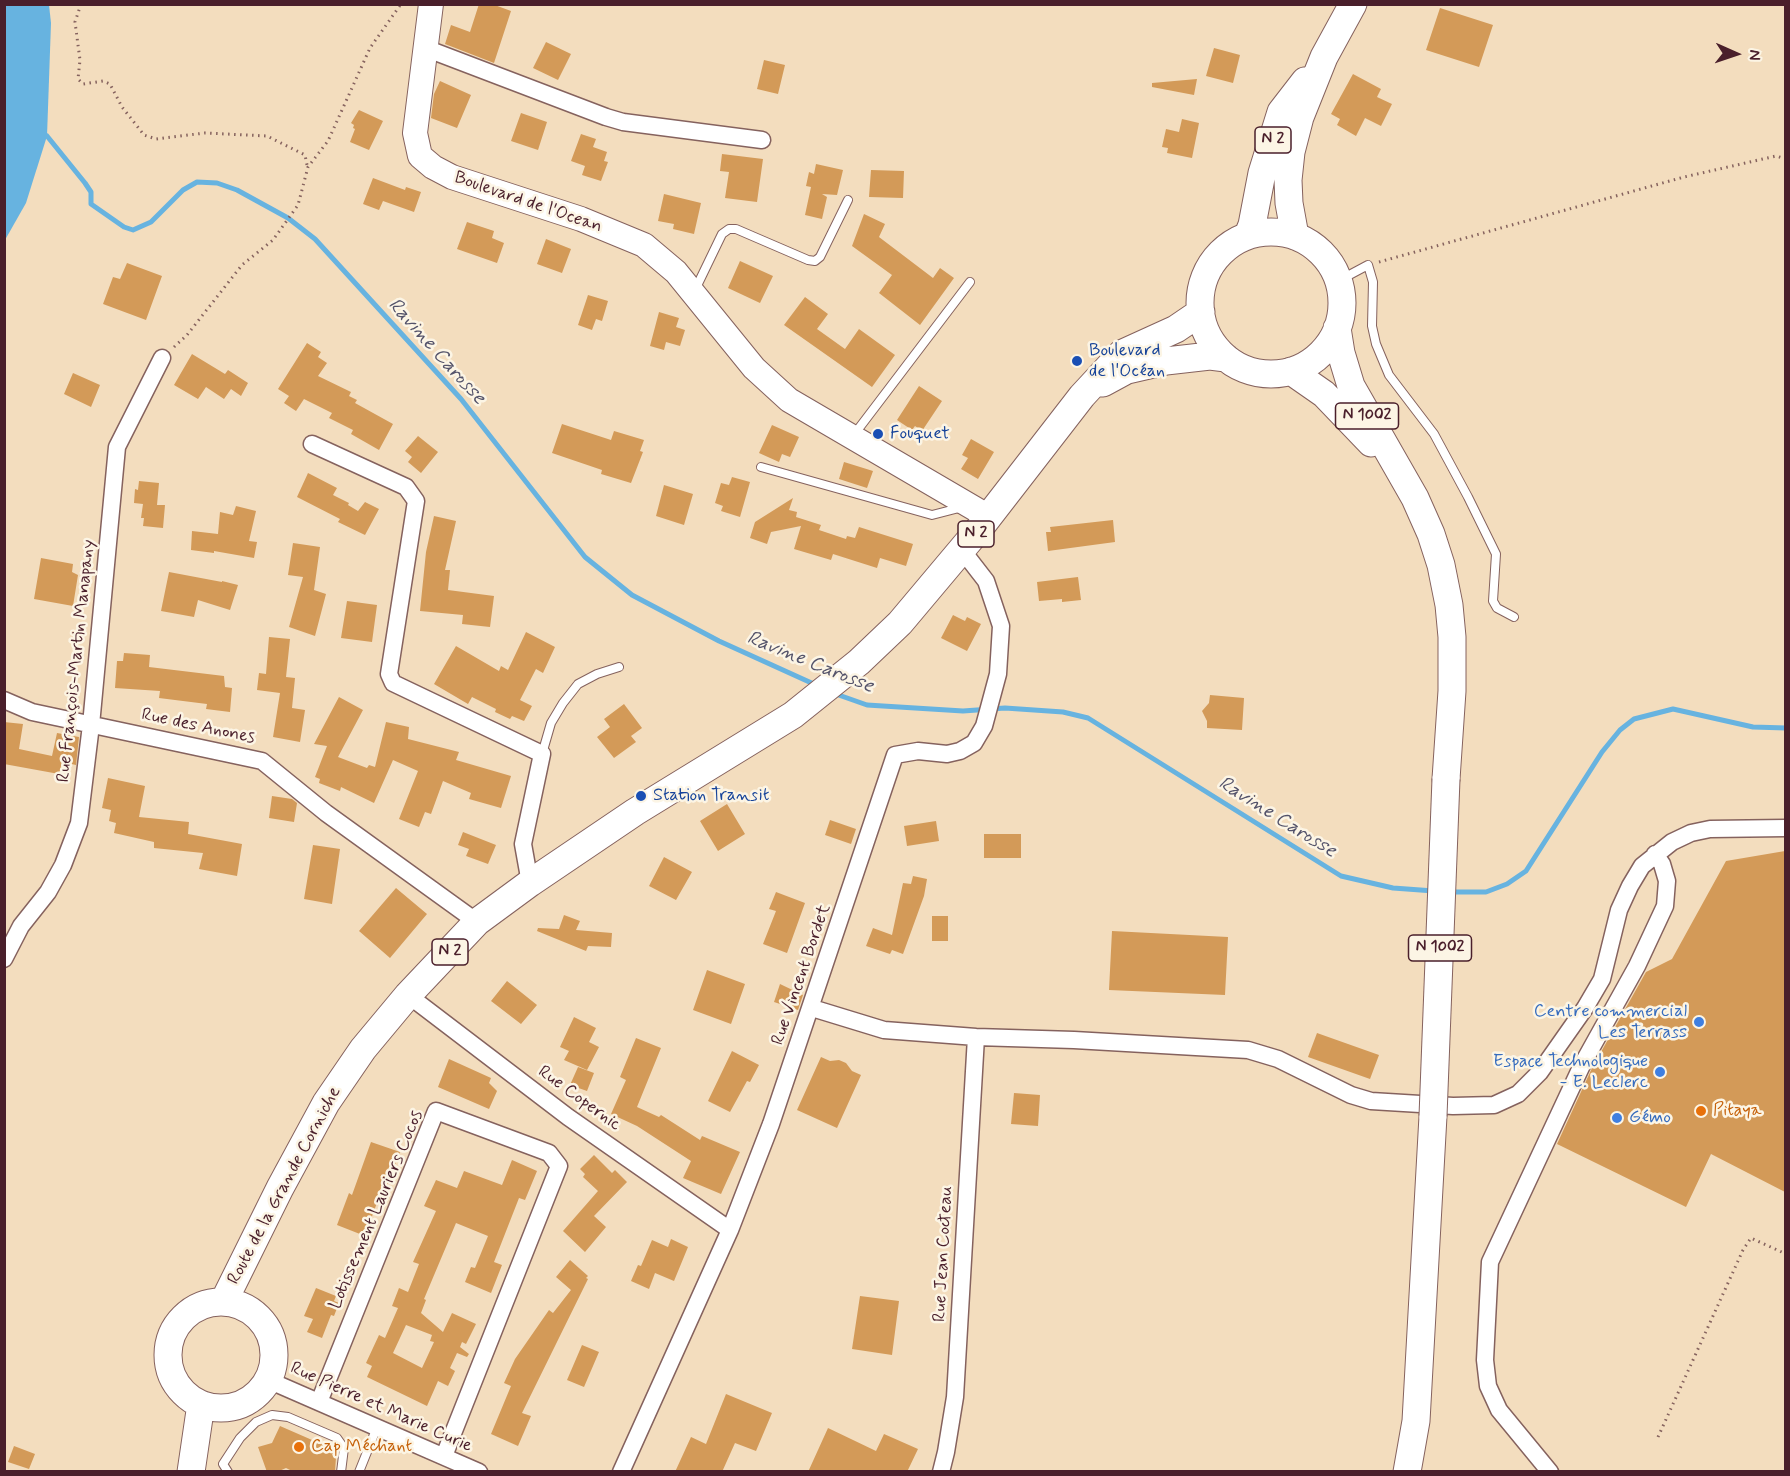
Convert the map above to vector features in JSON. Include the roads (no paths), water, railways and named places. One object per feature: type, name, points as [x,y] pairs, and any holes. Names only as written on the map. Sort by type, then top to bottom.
[{"type":"main road","name":"N 2","points":[[1295,236],[1289,202],[1288,180],[1291,152],[1300,117],[1324,57],[1353,4]]},
{"type":"main road","name":"N 2","points":[[1248,236],[1262,173],[1281,112],[1324,57]]},
{"type":"main road","points":[[1264,232],[1280,232],[1295,236],[1310,243],[1332,266],[1342,296],[1337,328],[1320,355],[1306,365],[1275,374],[1241,368],[1226,358],[1214,345],[1205,330],[1200,296],[1204,280],[1210,266],[1233,243],[1264,232]]},
{"type":"main road","name":"N 2","points":[[962,550],[979,511],[1121,354],[1176,329],[1201,312]]},
{"type":"main road","name":"N 1002","points":[[1337,328],[1341,353],[1352,386],[1415,498],[1435,544],[1449,605],[1452,637],[1452,692],[1446,779],[1433,1116],[1416,1421],[1407,1472]]},
{"type":"main road","name":"N 2","points":[[1082,396],[1127,370],[1183,358],[1210,356],[1226,358]]},
{"type":"main road","name":"N 1002","points":[[1291,371],[1324,394],[1381,453],[1415,498]]},
{"type":"main road","name":"Route de la Grande Corniche","points":[[224,1300],[326,1102],[363,1049],[408,995],[477,922],[634,812],[793,715],[859,662],[900,623],[962,550]]},
{"type":"main road","points":[[224,1300],[255,1315],[266,1328],[273,1345],[273,1363],[268,1380],[256,1395],[239,1405],[220,1408],[193,1400],[180,1389],[171,1373],[167,1356],[170,1339],[178,1323],[190,1311],[224,1300]]},
{"type":"main road","points":[[191,1472],[201,1404]]},
{"type":"main road","name":"N 1002","points":[[1416,1421],[1423,1472]]},
{"type":"street","name":"Boulevard de l'Ocean","points":[[432,4],[415,133],[420,156],[433,167],[452,177],[581,219],[644,245],[676,272],[754,368],[789,400],[979,511]]},
{"type":"street","points":[[425,48],[623,122],[762,140]]},
{"type":"street","name":"Rue François-Martin Manapany","points":[[4,959],[21,926],[48,892],[63,865],[79,823],[91,725],[117,447],[162,358]]},
{"type":"street","points":[[312,444],[406,487],[416,501],[389,674],[393,683],[542,754],[523,844],[530,883]]},
{"type":"street","name":"Rue Vincent Bordet","points":[[621,1472],[730,1230],[771,1124],[812,1008],[895,755],[918,751],[947,754],[960,751],[974,743],[984,726],[998,674],[1001,626],[986,582],[962,550]]},
{"type":"street","name":"Rue des Anones","points":[[4,700],[32,712],[262,761],[326,813],[477,922]]},
{"type":"street","points":[[812,1008],[884,1030],[976,1037],[1248,1050],[1278,1059],[1351,1095],[1371,1101],[1453,1106],[1494,1105],[1518,1094],[1540,1072],[1585,1008],[1602,979],[1619,910],[1642,866],[1672,842],[1691,833],[1710,829],[1785,828]]},
{"type":"street","points":[[1550,1472],[1499,1410],[1488,1386],[1485,1360],[1490,1262],[1665,906],[1667,881],[1655,854]]},
{"type":"street","name":"Rue Copernic","points":[[408,995],[568,1118],[730,1230]]},
{"type":"street","name":"Rue Jean Cocteau","points":[[940,1472],[946,1452],[955,1397],[976,1037]]},
{"type":"street","name":"Lotissement Lauriers Cocos","points":[[318,1402],[436,1111],[549,1153],[559,1166],[444,1456]]},
{"type":"street","name":"Rue Pierre et Marie Curie","points":[[268,1380],[479,1472]]},
{"type":"lane","points":[[694,292],[722,234],[729,229],[736,229],[815,261],[820,257],[848,200]]},
{"type":"lane","points":[[1338,281],[1368,265],[1373,282],[1372,326],[1380,354],[1389,375],[1434,435],[1468,497],[1496,554],[1493,601],[1497,608],[1514,617]]},
{"type":"lane","points":[[853,437],[970,282]]},
{"type":"lane","points":[[761,467],[932,515],[979,511]]},
{"type":"lane","points":[[542,754],[551,723],[563,702],[578,684],[597,674],[619,667]]},
{"type":"lane","points":[[228,1472],[223,1464],[240,1438],[256,1422],[272,1415],[288,1417],[337,1438],[344,1448],[341,1472]]},
{"type":"lane","points":[[359,1472],[377,1428]]},
{"type":"water","points":[[5,4],[49,5],[51,23],[47,136],[26,203],[5,240]]},
{"type":"waterway","name":"Ravine Carosse","points":[[47,136],[91,192],[91,204],[124,227],[133,230],[151,222],[183,190],[197,182],[217,183],[237,190],[288,218],[315,239],[461,399],[585,557],[632,595],[719,641],[816,685]]},
{"type":"waterway","name":"Ravine Carosse","points":[[833,693],[867,705],[963,711],[1005,708],[1063,712],[1088,718],[1341,876],[1393,888],[1434,891]]},
{"type":"waterway","name":"Ravine Carosse","points":[[1449,892],[1486,892],[1507,884],[1526,871],[1602,752],[1620,730],[1634,719],[1673,709],[1753,727],[1786,728]]},
{"type":"place","name":"Boulevard de l'Océan","points":[[1077,361]]},
{"type":"place","name":"Fouquet","points":[[878,434]]},
{"type":"place","name":"Station Transit","points":[[641,796]]},
{"type":"place","name":"Centre commercial Les Terrass","points":[[1699,1022]]},
{"type":"place","name":"Espace Technologique - E. Leclerc","points":[[1660,1072]]},
{"type":"place","name":"Pitaya","points":[[1701,1111]]},
{"type":"place","name":"Gémo","points":[[1617,1118]]},
{"type":"place","name":"Cap Méchant","points":[[299,1447]]}]
